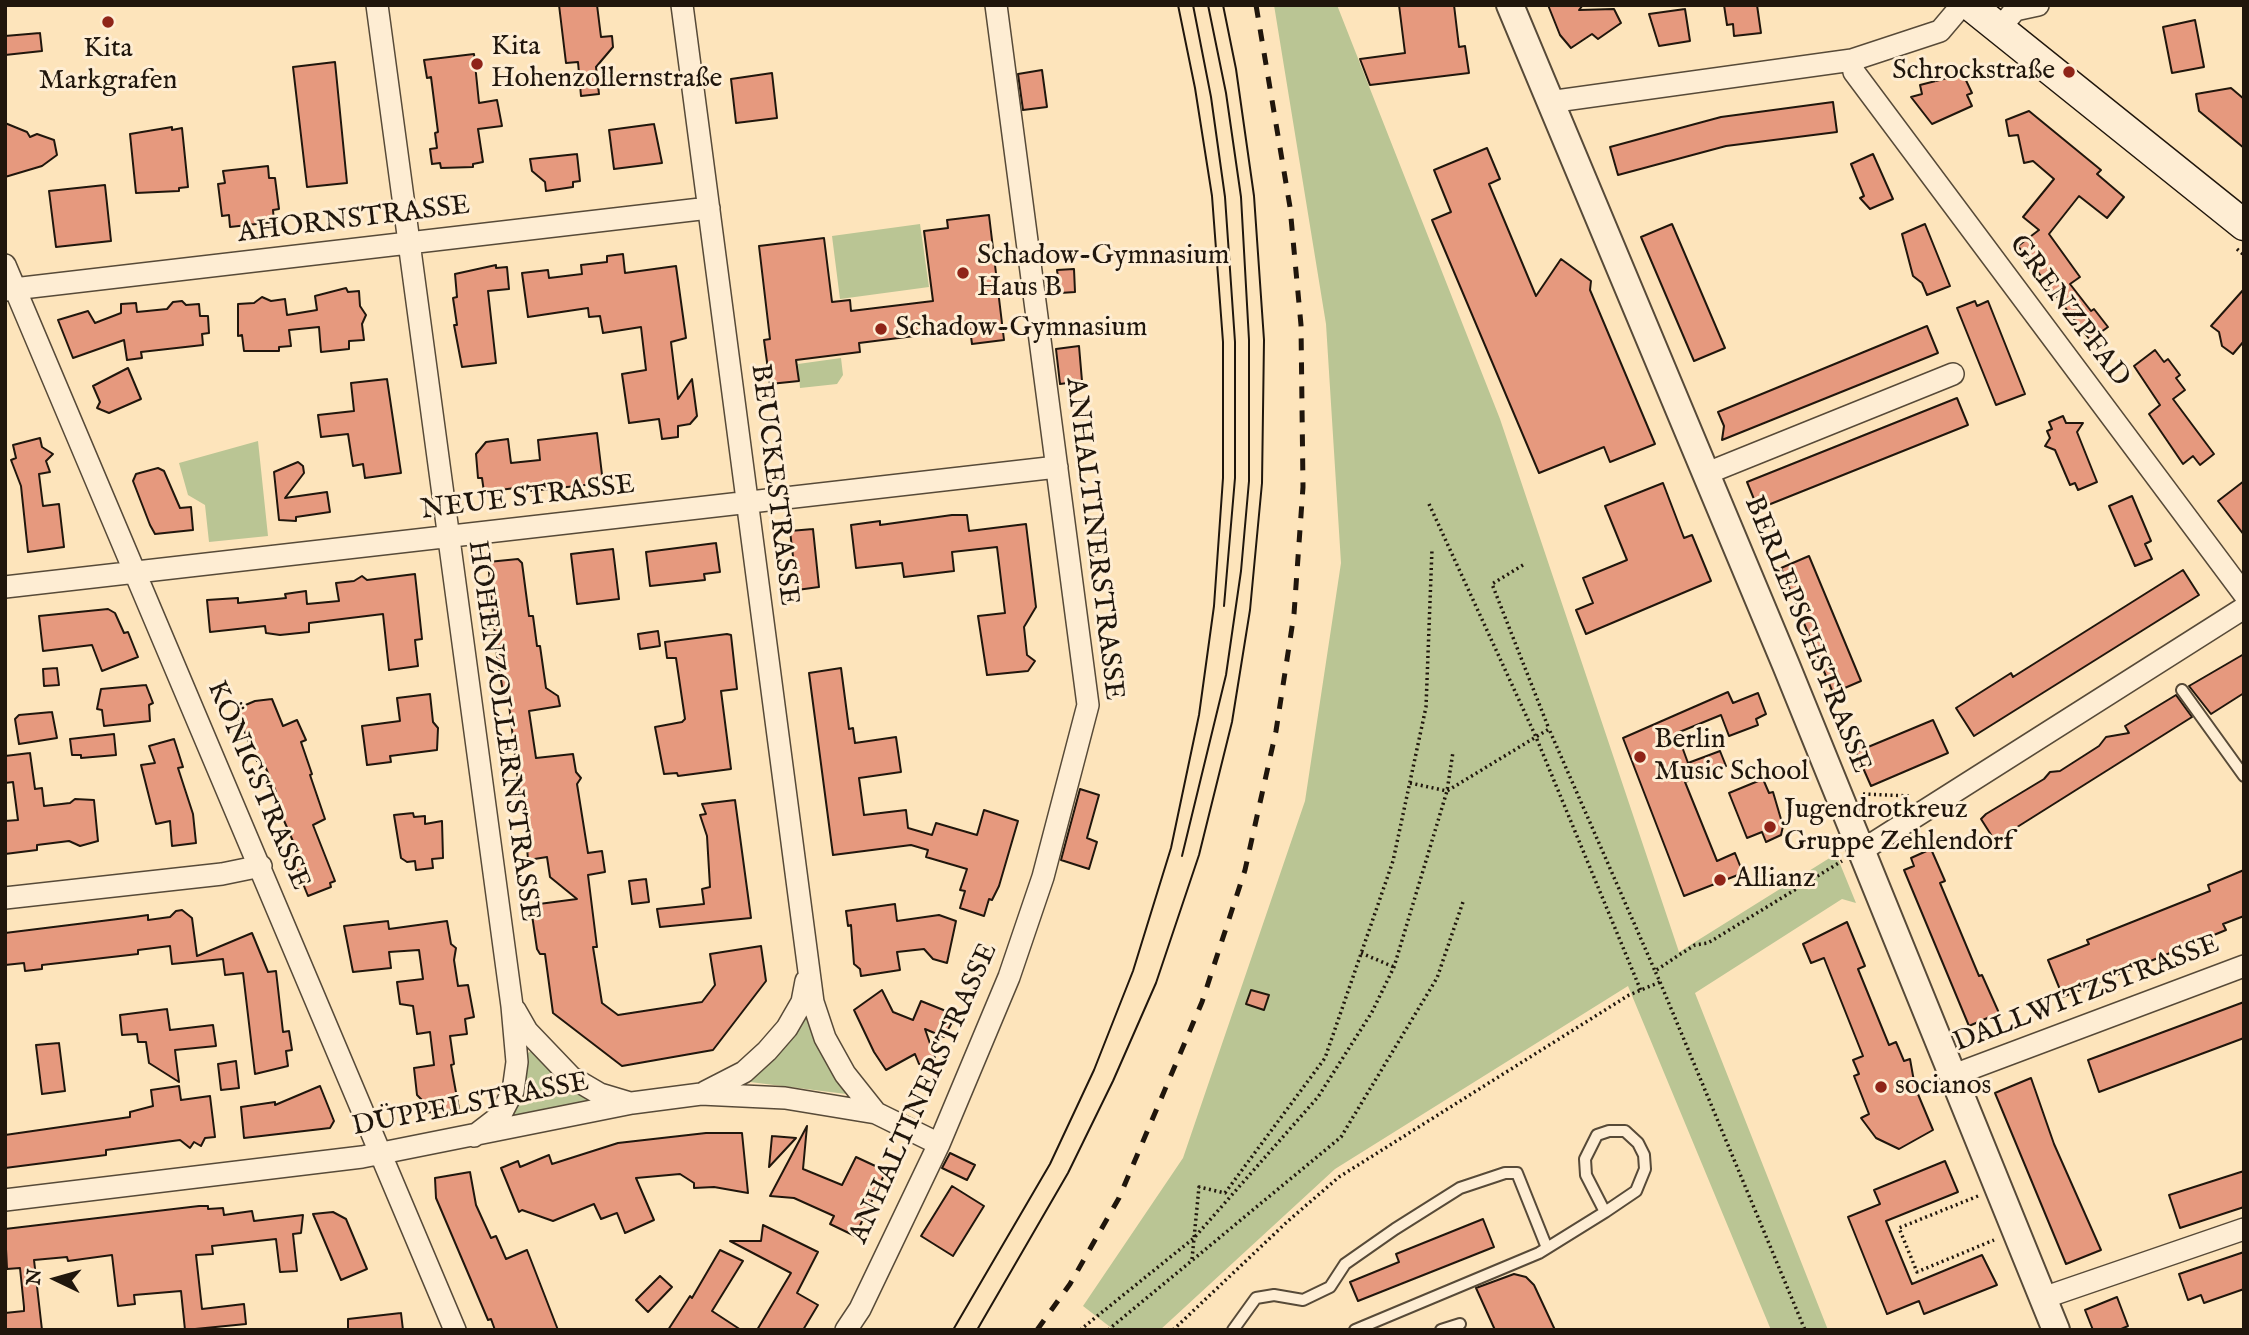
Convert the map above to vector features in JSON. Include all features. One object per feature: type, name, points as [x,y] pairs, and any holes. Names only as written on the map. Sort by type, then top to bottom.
[{"type":"main road","points":[[1970,5],[2244,225]]},
{"type":"street","name":"HOHENZOLLERNSTRASSE","points":[[376,5],[512,1006],[517,1062],[513,1091],[500,1116],[474,1136]]},
{"type":"street","name":"BEUCKESTRASSE","points":[[681,5],[813,1002],[825,1038],[845,1074],[876,1113]]},
{"type":"street","name":"ANHALTINERSTRASSE","points":[[846,1330],[860,1309],[939,1144],[1009,977],[1032,912],[1087,718],[1088,694],[996,5]]},
{"type":"street","name":"BERLEPSCHSTRASSE","points":[[1510,5],[1705,474],[1852,855],[1951,1076],[2056,1330]]},
{"type":"street","points":[[1549,102],[1852,60],[1940,31],[1962,5]]},
{"type":"street","points":[[2000,28],[2015,10],[2038,5]]},
{"type":"street","name":"GRENZPFAD","points":[[1852,60],[1854,72],[2244,594]]},
{"type":"street","name":"AHORNSTRASSE","points":[[10,289],[709,208]]},
{"type":"street","name":"KÖNIGSTRASSE","points":[[5,265],[10,289],[261,866],[455,1330]]},
{"type":"street","points":[[1705,474],[1953,373]]},
{"type":"street","name":"NEUE STRASSE","points":[[5,587],[1056,467]]},
{"type":"street","points":[[1852,855],[2244,608]]},
{"type":"street","points":[[5,898],[222,874],[261,866]]},
{"type":"street","name":"DALLWITZSTRASSE","points":[[1951,1076],[2244,966]]},
{"type":"street","name":"BEUCKESTRASSE","points":[[701,1094],[744,1072],[774,1043],[787,1028],[802,1002],[808,972]]},
{"type":"street","name":"HOHENZOLLERNSTRASSE","points":[[512,1006],[534,1039],[571,1077],[600,1094],[632,1103]]},
{"type":"street","name":"DÜPPELSTRASSE","points":[[5,1200],[382,1154],[632,1103],[701,1094],[785,1097],[876,1113],[939,1144]]},
{"type":"street","points":[[2043,1298],[2244,1229]]},
{"type":"lane","points":[[2182,690],[2244,776]]},
{"type":"lane","points":[[1355,1330],[1547,1248],[1605,1212],[1636,1191],[1646,1169],[1638,1143],[1625,1131],[1609,1131],[1597,1135],[1585,1159],[1586,1175],[1605,1212]]},
{"type":"lane","points":[[1233,1330],[1256,1298],[1274,1296],[1303,1300],[1330,1287],[1345,1264],[1395,1228],[1460,1188],[1505,1173],[1517,1173],[1547,1248]]},
{"type":"lane","points":[[1440,1330],[1460,1324]]},
{"type":"path","points":[[1429,504],[1536,737],[1641,991]]},
{"type":"path","points":[[1192,1259],[1199,1187],[1225,1193],[1325,1058],[1362,953],[1393,860],[1426,707],[1432,549]]},
{"type":"path","points":[[1523,565],[1492,584],[1549,729],[1660,982],[1805,1330]]},
{"type":"path","points":[[1409,783],[1447,791],[1549,729]]},
{"type":"path","points":[[1080,1330],[1194,1238],[1318,1097],[1372,1012],[1394,967],[1447,791],[1453,752]]},
{"type":"path","points":[[1854,794],[1917,796]]},
{"type":"path","points":[[1655,971],[1695,945],[1708,943],[1852,855]]},
{"type":"path","points":[[1108,1330],[1341,1137],[1437,978],[1464,899]]},
{"type":"path","points":[[1362,953],[1394,967]]},
{"type":"path","points":[[1173,1330],[1288,1221],[1339,1177],[1629,995],[1660,982]]},
{"type":"path","points":[[1982,1194],[1899,1228],[1917,1272],[2000,1238]]},
{"type":"green space","points":[[1274,5],[1337,5],[1500,419],[1679,952],[1836,854],[1856,903],[1842,899],[1695,993],[1828,1330],[1771,1330],[1628,986],[1335,1169],[1160,1330],[1114,1330],[1083,1306],[1183,1158],[1305,801],[1341,563],[1326,324]]},
{"type":"green space","points":[[920,224],[929,287],[840,299],[832,236]]},
{"type":"green space","points":[[841,358],[843,375],[837,384],[800,388],[798,364]]},
{"type":"green space","points":[[258,441],[268,536],[209,542],[205,505],[188,495],[179,463]]},
{"type":"green space","points":[[804,1015],[808,1017],[822,1056],[846,1094],[750,1082],[750,1078]]},
{"type":"green space","points":[[531,1051],[558,1079],[596,1100],[513,1119],[511,1116],[526,1078],[528,1053]]},
{"type":"building","points":[[559,5],[597,5],[601,37],[612,36],[613,47],[596,67],[599,94],[581,96],[578,62],[566,63]]},
{"type":"building","points":[[1399,5],[1454,5],[1459,47],[1465,46],[1469,73],[1370,85],[1360,59],[1405,53]]},
{"type":"building","points":[[1548,5],[1583,5],[1579,10],[1614,9],[1621,23],[1598,39],[1592,34],[1571,48],[1560,35]]},
{"type":"building","points":[[1724,5],[1757,5],[1761,33],[1734,36],[1733,24],[1727,25]]},
{"type":"building","points":[[1685,9],[1690,41],[1659,46],[1649,14]]},
{"type":"building","points":[[2195,20],[2204,67],[2172,73],[2163,27]]},
{"type":"building","points":[[40,33],[42,51],[5,55],[5,36]]},
{"type":"building","points":[[474,54],[479,103],[497,100],[502,126],[478,129],[483,162],[473,164],[473,167],[441,168],[440,163],[432,164],[430,149],[437,148],[435,133],[438,132],[431,77],[427,78],[424,60]]},
{"type":"building","points":[[335,62],[347,183],[307,187],[293,67]]},
{"type":"building","points":[[1042,70],[1047,107],[1023,110],[1018,74]]},
{"type":"building","points":[[772,73],[777,118],[736,123],[731,79]]},
{"type":"building","points":[[1963,74],[1972,93],[1967,95],[1972,106],[1932,124],[1911,97],[1922,94],[1920,85]]},
{"type":"building","points":[[2231,88],[2244,99],[2244,148],[2199,111],[2196,94]]},
{"type":"building","points":[[1833,102],[1837,132],[1726,146],[1618,175],[1610,147],[1721,117]]},
{"type":"building","points":[[2029,111],[2101,170],[2097,174],[2124,197],[2107,218],[2079,196],[2049,234],[2080,277],[2070,284],[2091,311],[2094,309],[2108,327],[2090,340],[2018,246],[2039,230],[2023,217],[2054,179],[2033,161],[2024,163],[2018,135],[2009,136],[2006,120]]},
{"type":"building","points":[[5,123],[27,132],[30,137],[37,134],[54,140],[57,155],[42,166],[5,177]]},
{"type":"building","points":[[654,124],[662,163],[614,169],[609,130]]},
{"type":"building","points":[[172,127],[172,130],[182,128],[188,187],[179,188],[179,191],[136,193],[130,134]]},
{"type":"building","points":[[1487,148],[1500,179],[1489,184],[1536,296],[1561,259],[1591,281],[1590,290],[1655,444],[1610,462],[1604,447],[1539,473],[1432,220],[1451,212],[1434,170]]},
{"type":"building","points":[[577,154],[580,181],[573,182],[573,187],[546,191],[545,182],[532,171],[530,159]]},
{"type":"building","points":[[1873,154],[1893,199],[1870,209],[1860,198],[1864,196],[1851,164]]},
{"type":"building","points":[[268,166],[269,178],[275,178],[279,209],[273,210],[274,222],[230,227],[229,215],[222,216],[218,184],[225,183],[223,171]]},
{"type":"building","points":[[105,185],[111,241],[56,247],[49,191]]},
{"type":"building","name":"Schadow-Gymnasium Haus B","points":[[989,215],[1004,340],[972,344],[970,329],[859,343],[860,352],[796,360],[799,381],[770,384],[764,340],[770,339],[759,246],[824,238],[832,302],[850,300],[851,311],[933,301],[924,231],[948,228],[947,220]]},
{"type":"building","points":[[1672,224],[1725,348],[1694,361],[1641,237]]},
{"type":"building","points":[[1925,224],[1950,286],[1927,295],[1922,283],[1913,276],[1902,234]]},
{"type":"building","points":[[623,254],[625,273],[676,266],[686,338],[671,342],[678,399],[692,379],[697,416],[690,424],[678,426],[678,437],[662,439],[659,419],[629,423],[622,374],[646,370],[641,327],[603,333],[600,316],[589,317],[588,308],[528,317],[522,273],[548,270],[549,278],[582,274],[581,265],[607,262],[607,256]]},
{"type":"building","points":[[496,265],[496,268],[507,267],[509,289],[488,291],[496,363],[462,367],[454,325],[457,325],[453,298],[457,297],[455,274]]},
{"type":"building","points":[[1074,269],[1075,292],[1060,293],[1057,270]]},
{"type":"building","points":[[346,288],[348,292],[359,291],[360,306],[366,315],[362,324],[364,340],[349,341],[349,349],[321,352],[319,327],[289,330],[291,346],[279,347],[279,351],[244,351],[242,335],[238,336],[238,304],[254,303],[262,297],[271,301],[285,299],[287,315],[317,310],[315,296]]},
{"type":"building","points":[[2244,289],[2244,341],[2233,354],[2222,346],[2219,332],[2211,326]]},
{"type":"building","points":[[182,301],[186,305],[199,304],[200,316],[208,316],[209,333],[202,334],[203,345],[141,352],[142,358],[127,360],[124,340],[73,358],[58,320],[88,311],[95,323],[121,313],[121,304],[136,303],[137,312],[167,309],[173,302]]},
{"type":"building","points":[[1975,301],[1977,306],[1988,301],[2025,394],[1996,405],[1957,308]]},
{"type":"building","points":[[1927,326],[1938,353],[1722,440],[1724,426],[1718,412]]},
{"type":"building","points":[[1079,346],[1082,381],[1060,384],[1056,349]]},
{"type":"building","points":[[2155,350],[2164,362],[2168,359],[2180,375],[2176,378],[2185,390],[2173,399],[2214,454],[2200,465],[2193,456],[2183,464],[2149,414],[2160,405],[2134,366]]},
{"type":"building","points":[[128,368],[141,399],[109,413],[97,408],[100,402],[93,386]]},
{"type":"building","points":[[387,379],[401,473],[365,478],[363,464],[353,466],[348,434],[321,437],[318,415],[354,411],[351,383]]},
{"type":"building","points":[[1957,398],[1968,425],[1758,509],[1747,482]]},
{"type":"building","points":[[2063,416],[2066,423],[2083,423],[2077,432],[2097,482],[2078,490],[2075,483],[2070,485],[2055,450],[2045,446],[2050,438],[2047,431],[2052,429],[2049,422]]},
{"type":"building","points":[[597,433],[603,483],[531,491],[531,486],[484,492],[482,478],[478,478],[476,454],[486,442],[508,439],[511,463],[540,460],[538,440]]},
{"type":"building","points":[[40,438],[42,447],[53,454],[46,461],[50,472],[39,474],[43,506],[59,504],[64,547],[28,552],[21,486],[11,460],[16,458],[13,445]]},
{"type":"building","points":[[298,462],[303,466],[304,473],[285,498],[327,492],[330,512],[296,517],[296,521],[279,520],[274,472]]},
{"type":"building","points":[[158,468],[164,471],[180,508],[191,507],[193,530],[155,534],[133,481],[136,474]]},
{"type":"building","points":[[2244,481],[2244,535],[2218,501]]},
{"type":"building","points":[[1663,483],[1684,538],[1692,535],[1711,581],[1586,634],[1576,610],[1593,603],[1583,578],[1627,560],[1605,506]]},
{"type":"building","points":[[2132,496],[2151,541],[2145,544],[2152,559],[2135,566],[2109,506]]},
{"type":"building","points":[[967,515],[969,531],[1026,524],[1036,607],[1024,627],[1027,655],[1035,661],[1028,671],[987,675],[978,616],[1005,613],[997,547],[952,552],[954,571],[904,577],[902,563],[856,568],[851,525],[880,521],[880,525]]},
{"type":"building","points":[[813,529],[819,587],[797,590],[790,531]]},
{"type":"building","points":[[716,543],[720,572],[704,574],[705,580],[650,586],[646,552]]},
{"type":"building","points":[[613,549],[619,599],[577,604],[571,554]]},
{"type":"building","points":[[1809,556],[1861,681],[1833,693],[1781,568]]},
{"type":"building","points":[[518,559],[522,563],[529,616],[533,616],[546,688],[558,696],[560,706],[529,711],[536,758],[573,754],[576,772],[581,778],[577,784],[588,853],[602,851],[605,872],[588,875],[597,947],[593,947],[602,1003],[618,1015],[702,1002],[715,985],[710,954],[761,946],[766,981],[713,1050],[622,1066],[553,1013],[545,954],[540,954],[537,949],[532,915],[539,904],[577,899],[550,877],[547,857],[528,860],[523,798],[520,798],[508,697],[504,698],[497,656],[488,562]]},
{"type":"building","points":[[2183,570],[2199,595],[1974,736],[1956,708],[2011,673],[2013,677]]},
{"type":"building","points":[[415,574],[422,639],[415,640],[418,666],[389,670],[383,614],[309,623],[309,632],[280,635],[266,633],[265,626],[210,632],[207,600],[238,598],[238,603],[286,598],[285,594],[306,591],[307,604],[339,601],[336,583],[354,581],[362,576],[367,580]]},
{"type":"building","points":[[108,609],[115,613],[124,633],[128,632],[138,657],[102,671],[92,645],[43,651],[39,616]]},
{"type":"building","points":[[658,631],[660,646],[640,649],[638,634]]},
{"type":"building","points":[[731,635],[737,689],[721,691],[731,769],[678,776],[677,773],[664,774],[655,727],[682,722],[685,719],[676,658],[667,658],[665,642]]},
{"type":"building","points":[[2244,654],[2244,693],[2211,714],[2189,686]]},
{"type":"building","points":[[57,668],[59,685],[44,686],[43,669]]},
{"type":"building","points":[[841,668],[849,729],[853,728],[855,743],[896,737],[901,772],[859,778],[864,815],[906,810],[908,828],[932,835],[936,823],[977,835],[984,810],[1018,821],[999,886],[992,900],[989,899],[984,916],[960,908],[965,891],[960,890],[967,869],[926,857],[928,850],[911,845],[833,855],[809,673]]},
{"type":"building","points":[[146,685],[153,703],[149,705],[150,721],[104,726],[102,710],[97,709],[101,689]]},
{"type":"building","points":[[1728,692],[1733,703],[1758,693],[1766,714],[1756,719],[1758,725],[1729,736],[1721,715],[1677,733],[1688,763],[1720,751],[1726,766],[1685,782],[1717,861],[1735,853],[1743,873],[1684,896],[1623,738]]},
{"type":"building","points":[[430,694],[433,722],[438,728],[437,750],[390,756],[391,762],[367,765],[362,726],[400,721],[397,698]]},
{"type":"building","points":[[2176,695],[2192,717],[1995,841],[1981,819],[1986,814],[2044,779],[2050,772],[2060,771],[2099,746],[2106,737],[2129,733],[2125,726]]},
{"type":"building","points":[[272,699],[283,726],[297,720],[306,740],[301,742],[325,819],[313,825],[335,881],[330,883],[331,887],[308,896],[289,849],[295,846],[272,793],[276,792],[262,759],[257,761],[236,709],[255,701]]},
{"type":"building","points":[[52,712],[57,738],[19,744],[15,719],[19,715]]},
{"type":"building","points":[[1933,720],[1948,753],[1871,786],[1856,752]]},
{"type":"building","points":[[114,734],[116,755],[81,758],[81,755],[72,755],[70,739]]},
{"type":"building","points":[[174,739],[183,767],[178,768],[193,814],[196,843],[172,846],[170,821],[156,824],[141,765],[155,763],[149,746]]},
{"type":"building","points":[[30,753],[35,789],[42,788],[44,806],[70,803],[75,799],[94,800],[98,841],[80,846],[69,841],[37,845],[37,850],[5,854],[5,821],[18,820],[13,782],[5,783],[5,756]]},
{"type":"building","points":[[1763,779],[1769,793],[1773,792],[1783,826],[1781,835],[1766,842],[1762,832],[1747,838],[1729,793]]},
{"type":"building","points":[[1080,789],[1099,795],[1087,838],[1097,842],[1089,869],[1061,860]]},
{"type":"building","points":[[735,800],[751,918],[660,927],[657,909],[704,904],[702,889],[710,887],[707,836],[700,815],[706,814],[702,804]]},
{"type":"building","points":[[413,813],[414,817],[425,816],[425,824],[442,821],[443,858],[432,859],[433,868],[416,870],[415,861],[407,862],[401,858],[394,815]]},
{"type":"building","points":[[1931,849],[1945,881],[1940,883],[1979,976],[1982,975],[1999,1013],[1969,1026],[1904,870],[1914,866],[1911,858]]},
{"type":"building","points":[[2244,870],[2244,916],[2223,924],[2226,930],[2063,997],[2048,960],[2089,944],[2087,940],[2210,891],[2208,885]]},
{"type":"building","points":[[646,879],[649,902],[632,904],[629,881]]},
{"type":"building","points":[[895,904],[897,921],[939,915],[956,921],[947,963],[933,959],[924,949],[897,952],[900,970],[861,976],[860,969],[854,964],[851,925],[848,926],[846,911]]},
{"type":"building","points":[[182,910],[192,918],[197,956],[252,933],[268,972],[276,971],[283,1032],[289,1031],[292,1050],[286,1051],[288,1066],[255,1074],[243,973],[225,975],[223,959],[172,964],[170,946],[138,950],[138,954],[42,965],[42,969],[25,971],[24,963],[5,965],[5,933],[148,915],[148,920],[170,917],[176,911]]},
{"type":"building","points":[[388,921],[389,929],[447,921],[451,944],[456,948],[454,960],[458,986],[468,985],[474,1017],[465,1019],[467,1034],[450,1036],[454,1064],[451,1065],[459,1109],[424,1113],[423,1101],[417,1095],[414,1068],[434,1065],[430,1032],[417,1034],[413,1006],[400,1004],[397,982],[423,979],[419,950],[389,952],[391,968],[353,972],[344,926]]},
{"type":"building","points":[[1847,922],[1865,966],[1858,969],[1889,1045],[1896,1042],[1904,1061],[1910,1059],[1915,1087],[1933,1130],[1899,1149],[1876,1138],[1861,1118],[1869,1114],[1854,1076],[1859,1074],[1853,1060],[1863,1056],[1824,958],[1811,963],[1803,944]]},
{"type":"building","points":[[882,990],[893,1012],[913,1020],[921,1001],[956,1015],[944,1037],[925,1029],[935,1058],[933,1064],[919,1064],[915,1054],[886,1070],[874,1052],[854,1010]]},
{"type":"building","points":[[1251,990],[1269,995],[1264,1010],[1246,1004]]},
{"type":"building","points":[[2244,1002],[2244,1038],[2099,1092],[2088,1060]]},
{"type":"building","points":[[167,1009],[170,1030],[213,1025],[216,1046],[175,1050],[179,1082],[149,1063],[146,1042],[138,1042],[137,1034],[122,1035],[120,1015]]},
{"type":"building","points":[[59,1043],[65,1091],[42,1094],[36,1045]]},
{"type":"building","points":[[236,1061],[239,1088],[221,1090],[218,1064]]},
{"type":"building","points":[[2031,1078],[2054,1144],[2101,1250],[2066,1264],[1995,1093]]},
{"type":"building","points":[[179,1086],[181,1100],[210,1096],[215,1137],[205,1138],[201,1146],[194,1142],[190,1148],[180,1140],[106,1150],[106,1155],[5,1168],[5,1135],[130,1117],[130,1112],[153,1106],[151,1090]]},
{"type":"building","points":[[320,1086],[334,1121],[330,1128],[244,1138],[241,1107],[275,1102],[275,1105]]},
{"type":"building","points":[[807,1126],[803,1169],[842,1185],[856,1157],[886,1171],[855,1236],[830,1224],[834,1216],[794,1198],[770,1196]]},
{"type":"building","points":[[706,1133],[742,1133],[748,1193],[714,1187],[694,1188],[694,1183],[680,1174],[636,1178],[654,1220],[625,1233],[617,1213],[601,1219],[594,1204],[553,1221],[522,1210],[519,1212],[501,1168],[518,1161],[520,1167],[549,1155],[552,1164],[618,1143]]},
{"type":"building","points":[[772,1136],[796,1138],[769,1167]]},
{"type":"building","points":[[950,1153],[975,1165],[967,1180],[942,1168]]},
{"type":"building","points":[[1945,1161],[1958,1192],[1886,1221],[1912,1284],[1982,1255],[1997,1285],[1924,1314],[1919,1301],[1887,1314],[1848,1217],[1880,1204],[1874,1190]]},
{"type":"building","points":[[2244,1171],[2244,1207],[2180,1228],[2169,1195]]},
{"type":"building","points":[[470,1172],[476,1205],[491,1238],[496,1236],[506,1259],[527,1250],[558,1330],[495,1330],[491,1319],[488,1320],[436,1198],[435,1178]]},
{"type":"building","points":[[952,1186],[984,1206],[953,1256],[921,1236]]},
{"type":"building","points":[[208,1206],[208,1209],[223,1208],[224,1215],[252,1211],[254,1221],[303,1215],[301,1233],[293,1234],[297,1271],[280,1272],[276,1239],[212,1246],[213,1254],[196,1255],[202,1309],[244,1304],[246,1324],[185,1330],[181,1291],[134,1295],[135,1304],[118,1306],[112,1255],[68,1261],[67,1257],[34,1260],[42,1330],[5,1330],[5,1313],[24,1311],[24,1307],[20,1268],[7,1269],[5,1229]]},
{"type":"building","points":[[333,1212],[346,1219],[367,1269],[341,1280],[313,1214]]},
{"type":"building","points":[[1483,1219],[1494,1247],[1358,1301],[1350,1282],[1399,1262],[1396,1254]]},
{"type":"building","points":[[763,1225],[818,1252],[797,1293],[818,1305],[803,1330],[757,1330],[791,1273],[730,1241],[761,1241]]},
{"type":"building","points":[[720,1250],[743,1261],[712,1311],[741,1330],[668,1330],[690,1296],[692,1298]]},
{"type":"building","points":[[2244,1252],[2244,1289],[2204,1303],[2201,1295],[2188,1300],[2179,1274]]},
{"type":"building","points":[[1514,1274],[1526,1277],[1534,1285],[1555,1330],[1495,1330],[1476,1288]]},
{"type":"building","points":[[660,1276],[672,1287],[648,1312],[636,1300]]},
{"type":"building","points":[[2117,1297],[2128,1326],[2119,1330],[2093,1330],[2085,1310]]},
{"type":"building","points":[[401,1313],[403,1330],[348,1330],[348,1319]]},
{"type":"tram line","points":[[953,1330],[1050,1164],[1094,1070],[1133,971],[1171,848],[1199,715],[1214,606],[1223,478],[1223,342],[1212,196],[1195,88],[1178,5]]},
{"type":"tram line","points":[[1193,5],[1211,97],[1225,197],[1235,342],[1235,478],[1224,606]]},
{"type":"tram line","points":[[1182,856],[1226,675],[1241,571],[1249,481],[1249,340],[1241,197],[1226,93],[1208,5]]},
{"type":"tram line","points":[[977,1330],[1068,1173],[1113,1081],[1156,983],[1199,855],[1232,722],[1250,610],[1262,483],[1264,340],[1254,196],[1236,69],[1223,5]]},
{"type":"railway","points":[[1037,1330],[1070,1284],[1119,1198],[1202,1002],[1245,870],[1276,731],[1294,614],[1303,487],[1301,325],[1290,207],[1256,5]]},
{"type":"place","name":"Kita Markgrafen","points":[[108,22]]},
{"type":"place","name":"Kita Hohenzollernstraße","points":[[477,64]]},
{"type":"place","name":"Schrockstraße","points":[[2069,72]]},
{"type":"place","name":"Schadow-Gymnasium Haus B","points":[[963,273]]},
{"type":"place","name":"Schadow-Gymnasium","points":[[881,329]]},
{"type":"place","name":"Berlin Music School","points":[[1640,757]]},
{"type":"place","name":"Jugendrotkreuz Gruppe Zehlendorf","points":[[1770,827]]},
{"type":"place","name":"Allianz","points":[[1720,880]]},
{"type":"place","name":"socianos","points":[[1881,1087]]}]
